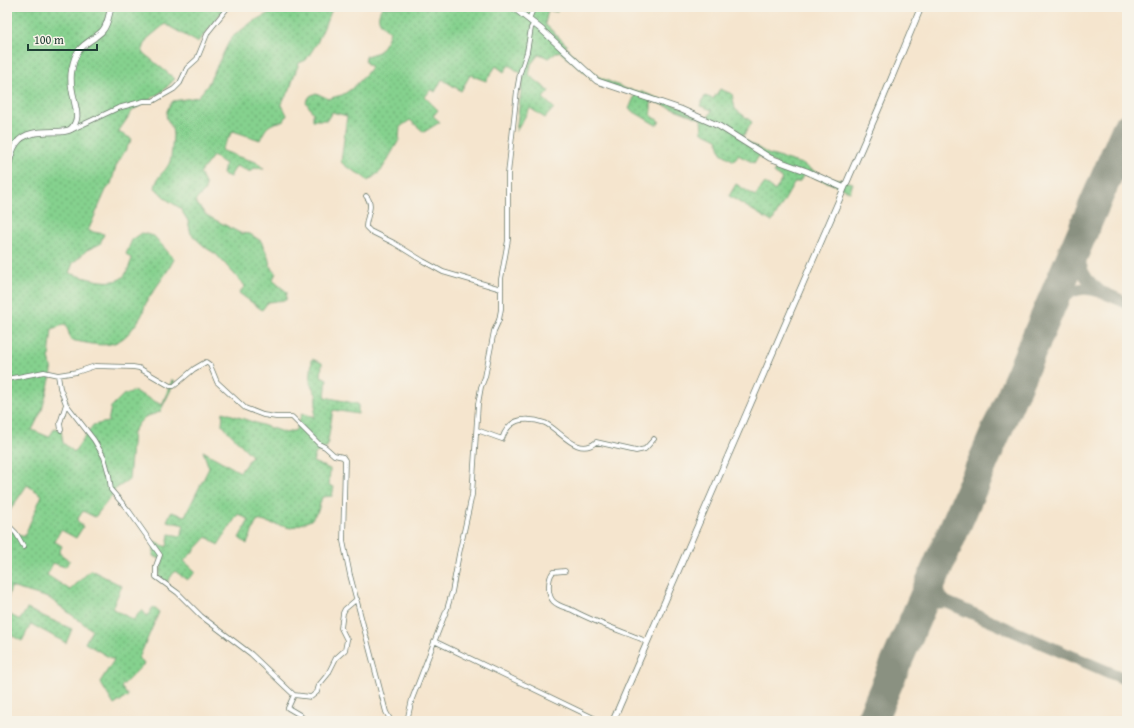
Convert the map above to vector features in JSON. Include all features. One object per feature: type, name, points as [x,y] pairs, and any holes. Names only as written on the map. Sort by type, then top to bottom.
[{"type":"street","points":[[70,130],[74,126],[78,115],[74,99],[71,73],[75,57],[82,46],[104,29],[112,7]]},
{"type":"street","points":[[7,170],[16,143],[27,135],[44,131],[64,132],[118,108],[153,100],[174,89],[180,83],[187,68],[197,59],[208,32],[228,7]]},
{"type":"street","points":[[513,7],[531,21],[597,81],[680,109],[719,126],[770,158],[806,171],[844,188]]},
{"type":"street","points":[[408,721],[411,702],[447,609],[452,592],[458,554],[472,495],[478,404],[494,332],[499,320],[501,309],[500,279],[508,240],[508,174],[517,90],[520,73],[527,52],[534,7]]},
{"type":"street","points":[[613,721],[921,7]]},
{"type":"street","points":[[366,196],[371,202],[366,219],[366,227],[370,230],[443,272],[501,289]]},
{"type":"street","points":[[7,379],[44,372],[58,375],[77,372],[95,366],[133,367],[139,368],[170,386],[174,386],[194,369],[206,362],[210,364],[217,382],[245,408],[263,416],[292,417],[318,444],[334,454],[343,457],[345,460],[343,540],[356,599],[386,712],[391,721]]},
{"type":"street","points":[[58,375],[60,388],[66,404],[94,440],[104,458],[109,475],[111,490],[129,511],[160,555],[156,566],[156,577],[178,593],[202,616],[251,654],[294,695],[311,698],[317,692],[319,685],[328,674],[332,664],[345,650],[347,640],[341,628],[343,613],[345,609],[356,599]]},
{"type":"street","points":[[61,430],[60,423],[66,404]]},
{"type":"street","points":[[477,430],[502,438],[510,424],[529,419],[546,424],[574,444],[585,446],[591,446],[596,442],[636,451],[645,449],[654,439]]},
{"type":"street","points":[[7,524],[16,532],[24,547]]},
{"type":"street","points":[[565,571],[553,572],[551,576],[549,594],[558,605],[572,610],[583,617],[641,639],[647,643]]},
{"type":"street","points":[[434,640],[600,721]]},
{"type":"street","points":[[294,695],[288,708],[300,715],[305,721]]},
{"type":"green space","points":[[7,7],[226,7],[197,42],[165,24],[147,39],[142,52],[175,79],[163,91],[133,110],[118,132],[132,139],[116,166],[111,184],[106,190],[88,231],[104,234],[100,244],[87,250],[73,263],[69,273],[90,279],[105,281],[119,279],[124,276],[128,270],[132,259],[126,254],[132,240],[142,233],[154,236],[174,259],[147,301],[140,318],[132,329],[118,341],[103,345],[71,340],[66,324],[52,329],[49,357],[52,372],[42,410],[32,430],[49,437],[55,428],[61,430],[63,443],[74,452],[93,425],[108,422],[111,407],[123,395],[134,391],[162,405],[172,380],[175,381],[160,412],[145,417],[133,432],[129,480],[114,490],[114,493],[95,517],[83,511],[77,520],[83,527],[76,538],[61,530],[54,541],[62,546],[59,553],[70,561],[65,567],[53,563],[47,575],[70,590],[91,570],[122,586],[112,608],[133,620],[142,610],[147,616],[153,607],[159,612],[139,658],[144,664],[121,687],[128,696],[114,705],[100,682],[114,660],[85,643],[92,630],[49,598],[11,587],[7,601],[7,529],[24,537],[42,495],[27,485],[7,515],[7,473],[10,466],[7,464]]},
{"type":"green space","points":[[273,7],[333,7],[317,43],[306,60],[299,63],[289,92],[281,103],[287,115],[284,121],[269,126],[260,140],[233,131],[221,150],[256,162],[264,169],[254,168],[251,172],[236,166],[230,177],[223,174],[225,164],[213,156],[200,173],[206,186],[204,192],[195,201],[206,215],[240,233],[250,234],[261,241],[268,256],[270,266],[276,273],[273,279],[287,292],[286,300],[268,302],[262,310],[239,293],[245,286],[216,254],[206,248],[191,234],[188,221],[180,208],[166,199],[155,188],[158,179],[167,168],[171,158],[173,136],[171,126],[166,116],[169,107],[173,101],[198,97],[207,86],[231,38],[252,22],[271,12]]},
{"type":"green space","points":[[382,7],[558,7],[557,12],[548,10],[545,24],[567,45],[565,47],[597,76],[626,89],[642,92],[708,118],[712,110],[700,106],[705,96],[713,99],[720,89],[732,94],[735,109],[752,122],[742,138],[768,154],[802,164],[821,175],[853,183],[850,192],[805,174],[799,182],[795,182],[772,222],[729,196],[736,184],[755,196],[765,183],[775,191],[782,179],[774,173],[777,164],[759,156],[754,163],[738,155],[734,161],[721,153],[717,139],[702,132],[701,119],[653,101],[651,104],[651,115],[660,122],[656,125],[629,109],[635,95],[597,82],[559,51],[549,58],[539,54],[531,64],[529,75],[549,91],[543,98],[554,108],[545,118],[530,108],[516,132],[523,75],[509,65],[504,72],[496,66],[486,81],[470,75],[461,91],[442,79],[435,92],[431,89],[425,97],[438,110],[433,116],[440,122],[424,132],[410,120],[400,127],[399,140],[381,171],[368,181],[341,162],[347,116],[332,112],[327,120],[313,120],[313,113],[306,102],[310,96],[316,93],[329,99],[342,95],[354,87],[365,75],[371,67],[365,62],[366,56],[379,52],[387,40],[390,32],[379,18]]},
{"type":"green space","points":[[312,359],[322,363],[321,376],[327,379],[325,397],[358,404],[358,414],[333,410],[327,447],[315,454],[313,462],[330,469],[329,485],[334,487],[332,496],[322,497],[318,511],[311,520],[291,528],[257,520],[247,544],[239,538],[249,520],[238,514],[218,545],[207,537],[184,561],[196,572],[187,580],[175,571],[167,582],[159,576],[163,560],[153,556],[155,542],[167,547],[169,534],[181,536],[184,525],[167,521],[171,512],[185,516],[209,468],[203,451],[240,472],[252,456],[222,425],[223,412],[286,433],[296,430],[302,413],[314,417],[317,396],[310,383]]},
{"type":"green space","points":[[27,609],[72,629],[66,643],[31,624],[22,641],[7,633],[7,613],[20,620]]},
{"type":"taxiway","points":[[1083,232],[1080,249],[1080,264],[1086,278],[1099,290]]},
{"type":"taxiway","points":[[1050,309],[1060,299],[1069,293],[1087,289],[1105,293],[1127,303]]},
{"type":"taxiway","points":[[932,580],[937,593],[946,602]]},
{"type":"taxiway","points":[[920,606],[931,603],[946,602],[1127,680]]},
{"type":"runway","points":[[871,721],[1127,129]]}]
